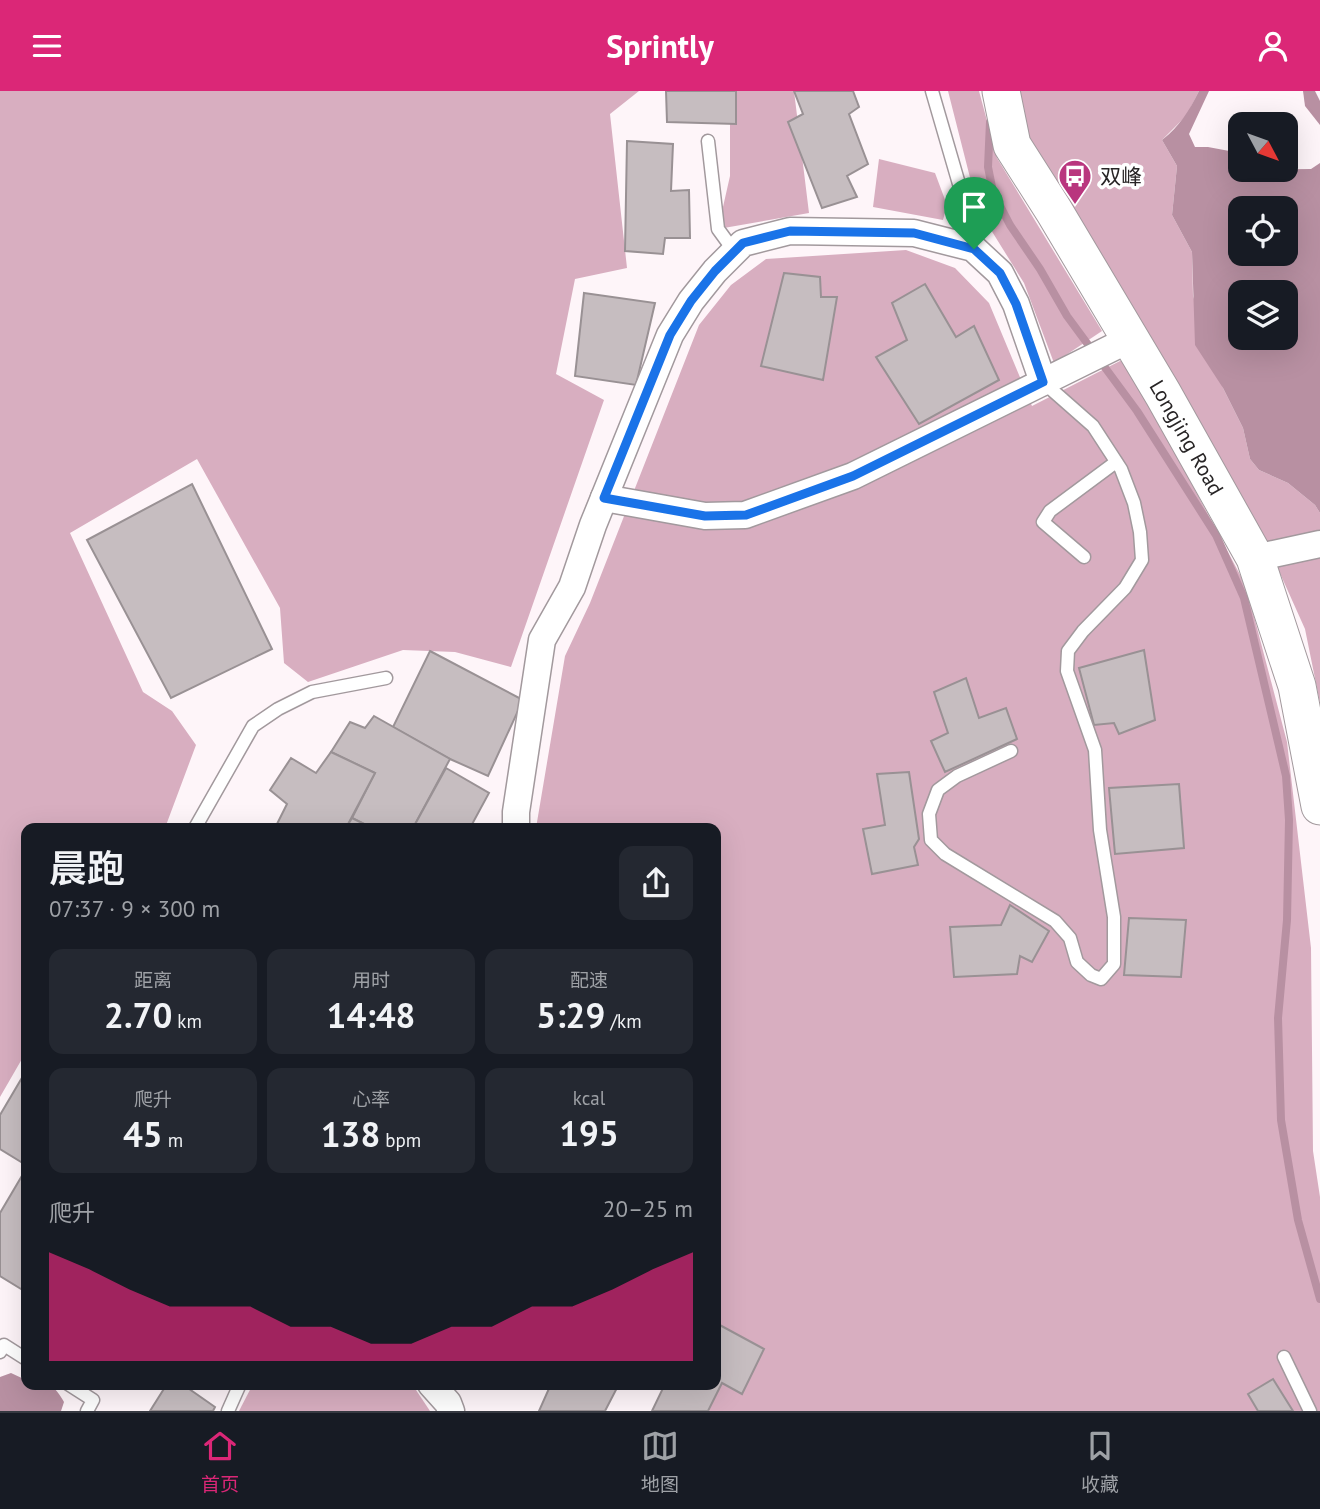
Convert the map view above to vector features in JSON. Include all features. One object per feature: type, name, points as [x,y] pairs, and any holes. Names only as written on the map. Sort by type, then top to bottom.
[{"type":"street","name":"Longjing Road","points":[[1001,91],[1012,145],[1107,350],[1255,558],[1297,687],[1320,806]]},
{"type":"street","points":[[516,823],[542,639],[572,587],[604,498],[670,335],[691,301],[743,243],[790,231],[914,233],[974,249],[1000,273],[1016,304],[1043,382]]},
{"type":"street","points":[[604,498],[705,516],[746,515],[853,476],[1107,350]]},
{"type":"street","points":[[1255,558],[1320,544]]},
{"type":"street","points":[[436,1390],[448,1403],[451,1411]]},
{"type":"lane","points":[[932,91],[974,249]]},
{"type":"lane","points":[[708,141],[718,229],[734,251]]},
{"type":"lane","points":[[1011,751],[957,776],[938,790],[929,814],[931,840],[945,854],[1055,921],[1070,938],[1077,962],[1091,975],[1101,979],[1114,964],[1114,917],[1100,830],[1095,750],[1068,671],[1068,651],[1083,631],[1125,588],[1142,560],[1140,532],[1133,503],[1116,462],[1093,426],[1043,382]]},
{"type":"lane","points":[[1084,557],[1043,522],[1050,511],[1116,462]]},
{"type":"lane","points":[[198,823],[253,726],[278,709],[312,692],[386,678]]},
{"type":"lane","points":[[0,1352],[4,1345],[21,1356]]},
{"type":"lane","points":[[1284,1357],[1310,1411]]},
{"type":"lane","points":[[77,1390],[93,1400],[87,1411]]},
{"type":"lane","points":[[228,1411],[237,1390]]},
{"type":"shaded area","points":[[0,91],[639,91],[610,114],[627,268],[575,279],[556,374],[604,400],[511,667],[455,652],[403,650],[308,682],[284,663],[280,608],[197,459],[70,533],[143,692],[172,711],[196,745],[167,823],[21,823],[21,1061],[0,1097]]},
{"type":"shaded area","points":[[730,91],[794,91],[809,213],[718,229],[730,176]]},
{"type":"shaded area","points":[[948,91],[979,91],[997,158],[1102,331],[1054,363],[1024,283],[978,209]]},
{"type":"shaded area","points":[[1015,91],[1199,91],[1187,115],[1162,140],[1177,166],[1172,215],[1192,252],[1193,296],[1223,388],[1243,428],[1250,459],[1259,470],[1288,483],[1315,505],[1320,513],[1320,703],[1305,629],[1261,531],[1036,157]]},
{"type":"shaded area","points":[[1199,91],[1209,91],[1189,134],[1195,147],[1228,151],[1228,182],[1298,182],[1298,169],[1311,169],[1320,163],[1320,513],[1315,505],[1288,483],[1259,470],[1250,459],[1243,428],[1223,388],[1195,345],[1192,252],[1172,215],[1177,166],[1162,140],[1188,112]]},
{"type":"shaded area","points":[[1303,91],[1315,91],[1320,101],[1320,125],[1305,106]]},
{"type":"shaded area","points":[[879,159],[935,173],[947,205],[943,220],[873,207]]},
{"type":"shaded area","points":[[906,250],[955,268],[989,303],[1032,406],[1122,360],[1145,396],[1246,586],[1287,742],[1311,948],[1313,1151],[1320,1197],[1320,1411],[708,1411],[718,1390],[721,1390],[722,1383],[764,1349],[721,1326],[721,823],[537,823],[565,656],[590,603],[699,325],[731,285],[766,259]]},
{"type":"shaded area","points":[[11,1373],[21,1378],[21,1390],[56,1390],[64,1402],[61,1411],[0,1411],[0,1377]]},
{"type":"shaded area","points":[[250,1390],[416,1390],[430,1411],[239,1411]]},
{"type":"building","points":[[666,91],[736,91],[736,124],[667,122]]},
{"type":"building","points":[[794,91],[853,91],[859,107],[849,114],[868,164],[847,176],[857,197],[822,208],[788,122],[803,114]]},
{"type":"building","points":[[627,141],[673,144],[671,191],[689,190],[690,238],[665,238],[663,254],[625,251]]},
{"type":"building","points":[[784,273],[820,277],[821,297],[837,297],[823,380],[761,366]]},
{"type":"building","points":[[925,284],[956,337],[974,326],[999,380],[919,424],[876,357],[907,340],[892,303]]},
{"type":"building","points":[[584,293],[655,303],[636,385],[575,376]]},
{"type":"building","points":[[192,484],[272,649],[171,698],[87,540]]},
{"type":"building","points":[[1144,650],[1155,720],[1119,734],[1114,723],[1094,725],[1079,668]]},
{"type":"building","points":[[430,651],[523,700],[488,776],[450,759],[393,727]]},
{"type":"building","points":[[966,678],[979,718],[1006,708],[1017,739],[945,772],[931,741],[948,733],[934,692]]},
{"type":"building","points":[[374,716],[450,759],[416,823],[362,823],[352,818],[375,773],[331,752],[350,722],[365,728]]},
{"type":"building","points":[[331,752],[375,773],[349,823],[278,823],[287,804],[270,790],[291,758],[316,773]]},
{"type":"building","points":[[446,768],[489,793],[473,823],[416,823]]},
{"type":"building","points":[[909,772],[919,839],[914,847],[918,865],[872,874],[863,829],[885,825],[877,774]]},
{"type":"building","points":[[1179,784],[1184,848],[1115,854],[1109,788]]},
{"type":"building","points":[[352,818],[362,823],[349,823]]},
{"type":"building","points":[[1010,905],[1049,931],[1032,962],[1020,956],[1017,974],[954,977],[950,927],[1001,925]]},
{"type":"building","points":[[1129,918],[1186,920],[1181,977],[1124,975]]},
{"type":"building","points":[[21,1079],[21,1162],[0,1149],[0,1115]]},
{"type":"building","points":[[21,1177],[21,1289],[0,1276],[0,1213]]},
{"type":"building","points":[[721,1326],[764,1349],[742,1394],[722,1383],[721,1385]]},
{"type":"building","points":[[1273,1379],[1293,1411],[1258,1411],[1248,1394]]},
{"type":"building","points":[[163,1390],[191,1390],[215,1407],[213,1411],[150,1411]]},
{"type":"building","points":[[548,1390],[616,1390],[605,1411],[539,1411]]},
{"type":"building","points":[[662,1390],[718,1390],[708,1411],[652,1411]]},
{"type":"waterway","points":[[990,122],[988,167],[993,192],[1010,225],[1067,316],[1137,411],[1216,535],[1244,598],[1286,776],[1289,820],[1287,920],[1278,1018],[1281,1120],[1298,1220],[1320,1299]]},
{"type":"place","name":"双峰","points":[[1075,206]]},
{"type":"route","points":[[790,231],[914,233],[974,249],[1000,273],[1016,304],[1043,382],[853,476],[746,515],[705,516],[604,498],[670,335],[691,301],[715,271],[743,243],[790,231]]}]
